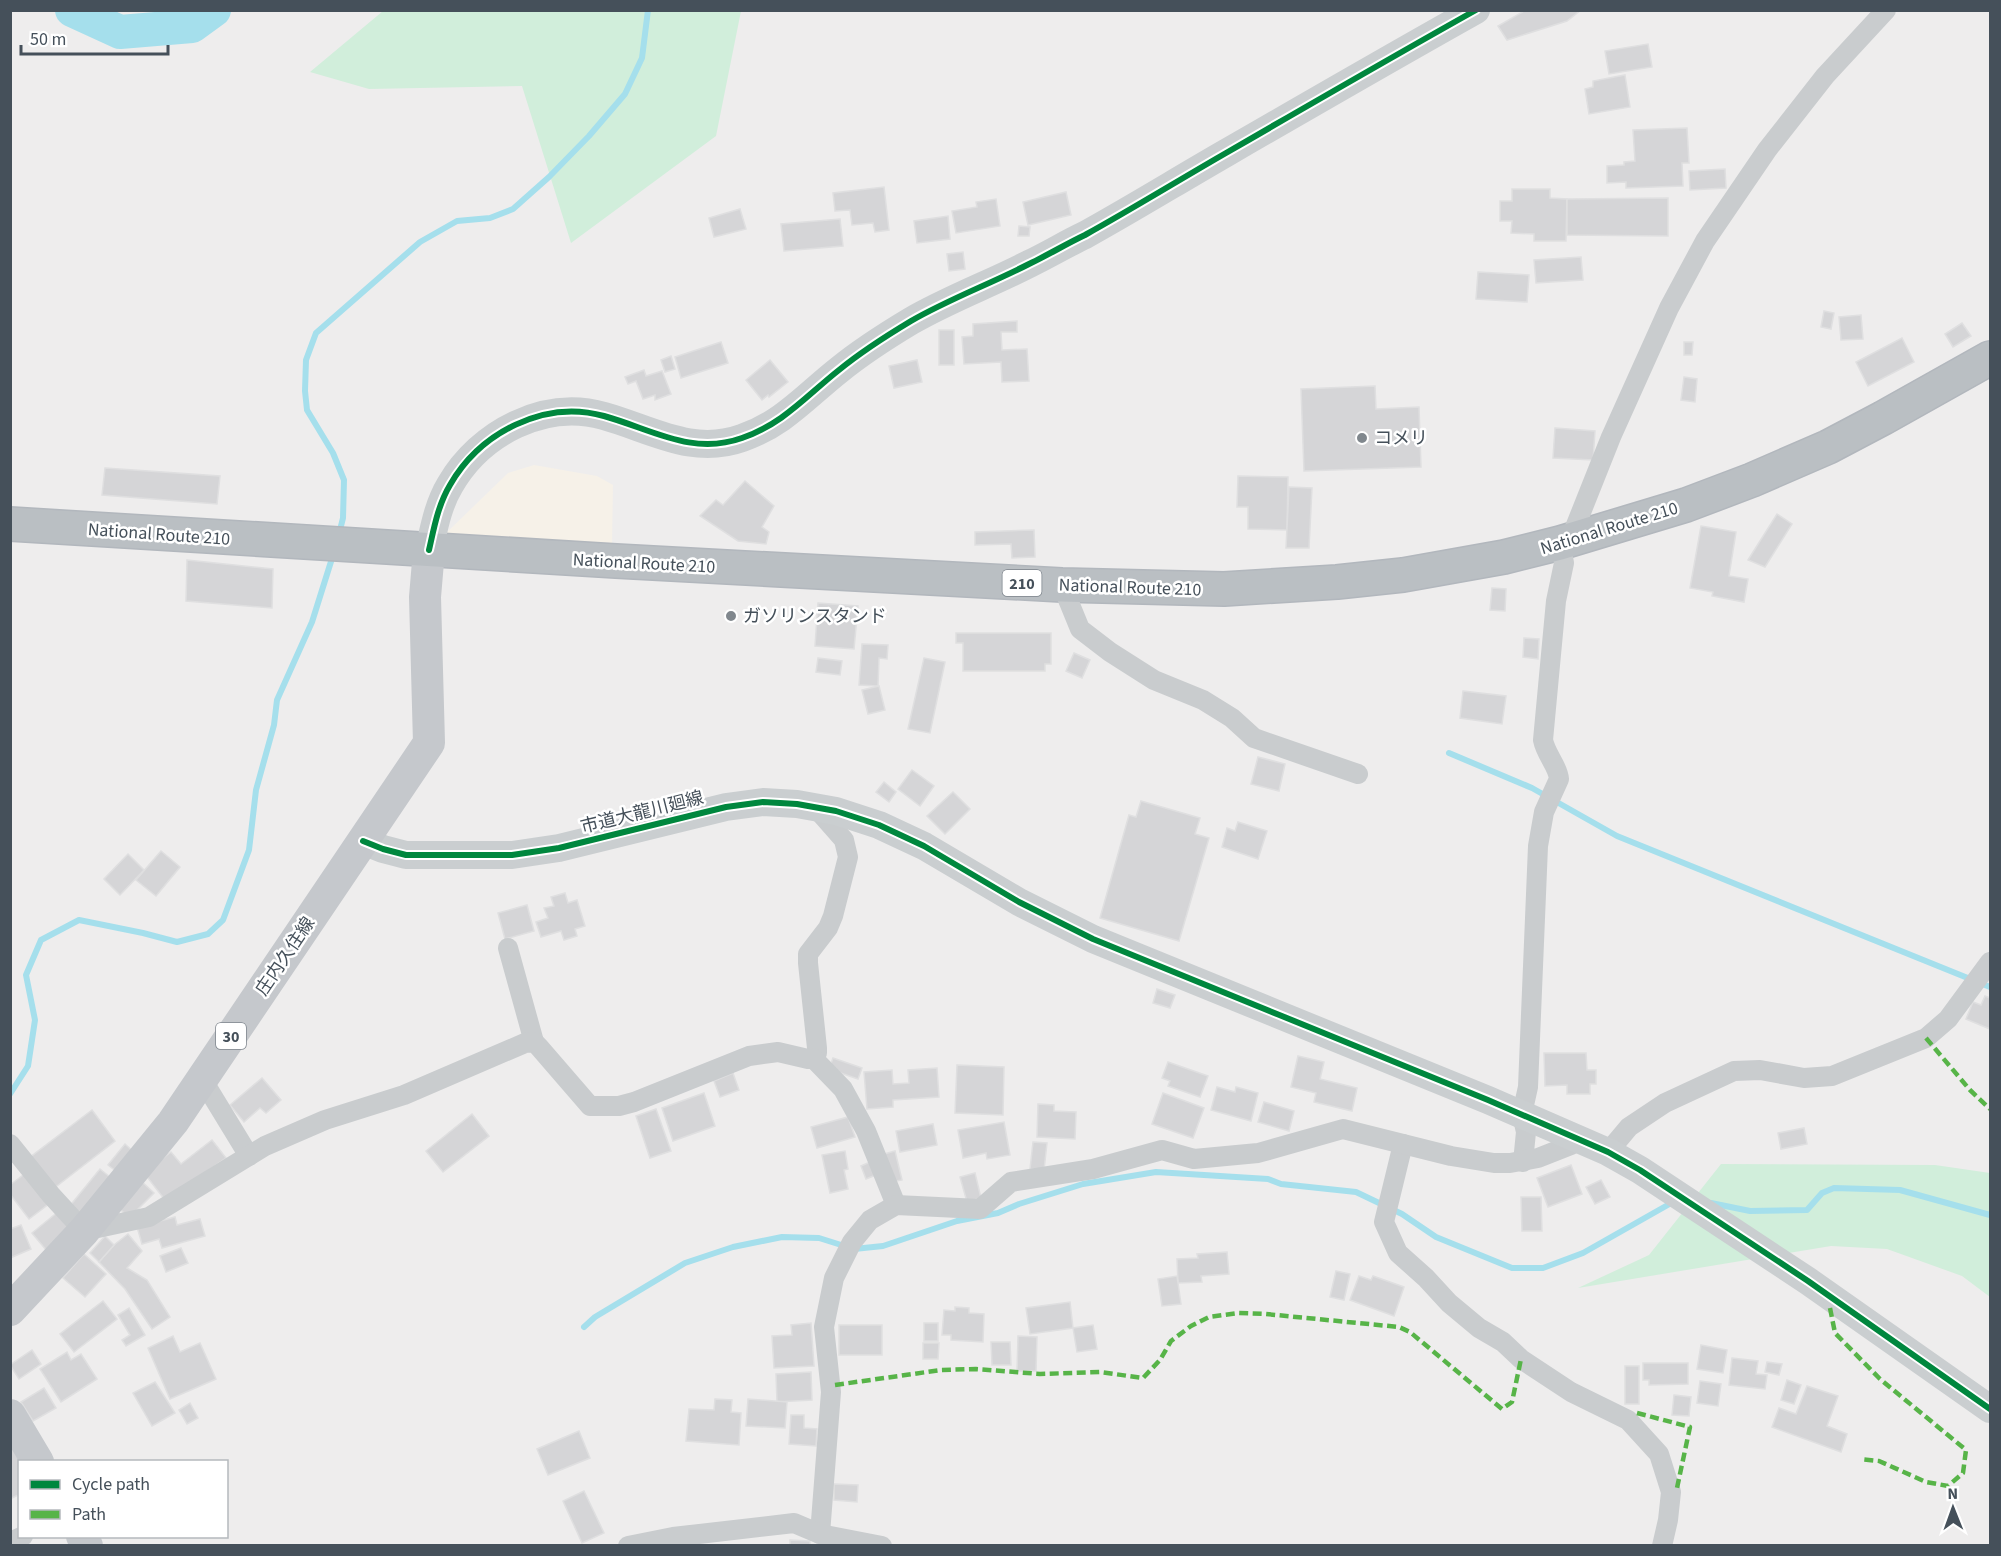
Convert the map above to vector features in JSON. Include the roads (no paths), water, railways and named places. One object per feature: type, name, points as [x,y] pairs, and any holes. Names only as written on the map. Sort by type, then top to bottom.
[{"type":"highway","name":"National Route 210","points":[[10,524],[1062,585],[1224,589],[1337,582],[1451,567],[1513,555],[1565,542],[1686,505],[1828,447],[1990,358]]},
{"type":"main road","name":"庄内久住線","points":[[10,1310],[84,1231],[173,1122],[429,743],[425,597],[429,550]]},
{"type":"main road","points":[[10,1415],[37,1460]]},
{"type":"street","points":[[429,550],[440,507],[448,488],[462,467],[496,436],[523,421],[546,414],[583,412],[601,415],[676,441],[696,445],[738,440],[779,422],[839,370],[887,335],[919,316],[1030,264],[1088,233],[1476,10]]},
{"type":"street","points":[[1523,1162],[1526,1132],[1522,1114],[1527,1088],[1538,846],[1544,813],[1559,779],[1559,774],[1546,754],[1543,740],[1556,601],[1564,564],[1565,542],[1670,308],[1705,242],[1767,150],[1825,76],[1886,10]]},
{"type":"street","points":[[1062,585],[1080,629],[1110,652],[1154,680],[1203,700],[1232,717],[1254,738],[1358,774]]},
{"type":"street","name":"市道大龍川廻線","points":[[363,841],[406,855],[512,855],[559,848],[726,807],[763,802],[836,811],[879,825],[924,846],[1019,902],[1093,939],[1522,1114],[1619,1158],[1808,1281],[1990,1409]]},
{"type":"street","points":[[508,948],[534,1042],[590,1106],[620,1106],[634,1102],[749,1056],[778,1052],[808,1059],[813,1058],[818,1048],[807,963],[808,954],[828,928],[848,856],[844,840],[815,807]]},
{"type":"street","points":[[1619,1158],[1629,1127],[1665,1103],[1734,1071],[1760,1070],[1804,1078],[1832,1076],[1926,1038],[1948,1019],[1990,962]]},
{"type":"street","points":[[10,1144],[51,1195],[84,1231],[148,1217],[265,1146],[325,1120],[404,1095],[525,1042],[534,1042]]},
{"type":"street","points":[[813,1058],[843,1089],[866,1131],[896,1205]]},
{"type":"street","points":[[202,1079],[249,1156]]},
{"type":"street","points":[[820,1534],[831,1392],[824,1327],[834,1278],[852,1242],[870,1220],[896,1205],[980,1209],[1011,1182],[1093,1168],[1162,1150],[1194,1159],[1258,1153],[1343,1129],[1450,1156],[1494,1163],[1523,1162],[1571,1145],[1576,1137]]},
{"type":"street","points":[[1403,1144],[1384,1222],[1398,1253],[1449,1303],[1479,1328],[1503,1342],[1521,1359],[1571,1392],[1628,1420],[1659,1454],[1671,1492],[1662,1545]]},
{"type":"street","points":[[628,1545],[673,1537],[794,1523],[820,1534],[882,1545]]},
{"type":"waterway","points":[[72,10],[120,32],[192,26],[214,10]]},
{"type":"waterway","points":[[339,534],[343,518],[344,480],[333,453],[307,410],[306,360],[316,333],[420,242],[457,221],[490,218],[513,209],[549,177],[589,136],[625,94],[642,58],[648,10]]},
{"type":"waterway","points":[[10,1094],[28,1066],[35,1020],[26,975],[41,940],[79,920],[177,942],[208,934],[223,920],[249,850],[256,790],[274,725],[277,700],[312,622],[334,552]]},
{"type":"waterway","points":[[1449,753],[1532,788],[1617,836],[1990,987]]},
{"type":"waterway","points":[[584,1327],[595,1317],[685,1263],[733,1247],[782,1237],[819,1238],[854,1249],[883,1246],[957,1221],[998,1213],[1083,1184],[1156,1172],[1268,1179],[1281,1184],[1356,1192],[1402,1214],[1436,1237],[1512,1268],[1543,1268],[1583,1253],[1673,1202]]},
{"type":"waterway","points":[[1711,1203],[1750,1211],[1807,1210],[1822,1193],[1834,1188],[1900,1190],[1990,1215]]},
{"type":"place","name":"コメリ","points":[[1362,438]]},
{"type":"place","name":"ガソリンスタンド","points":[[731,616]]}]
